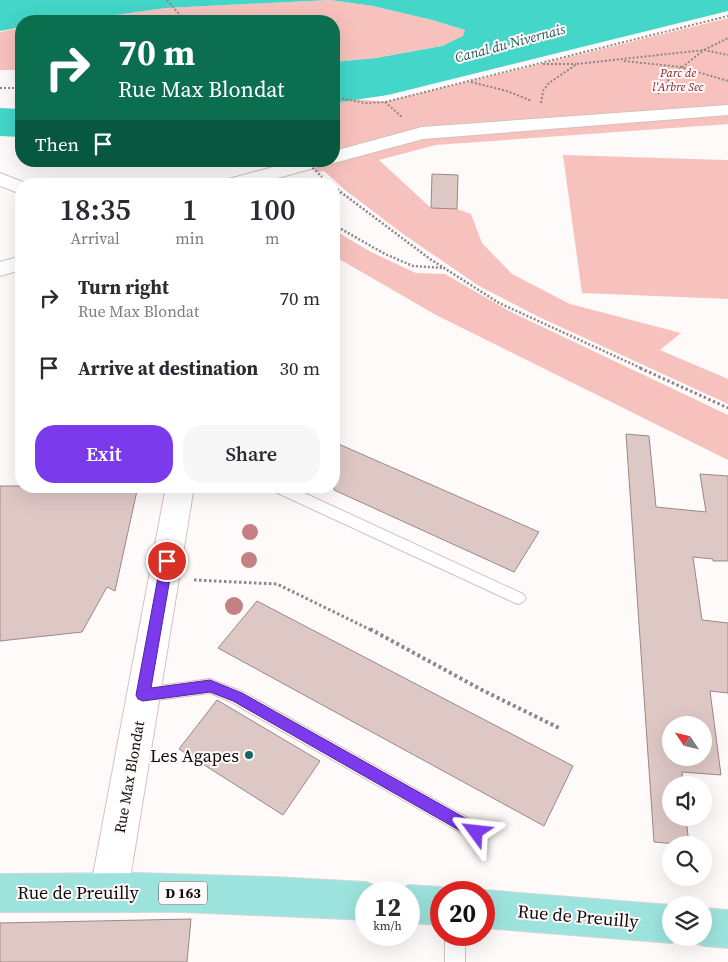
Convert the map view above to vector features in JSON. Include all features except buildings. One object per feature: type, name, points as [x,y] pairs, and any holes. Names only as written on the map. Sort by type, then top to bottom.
[{"type":"main road","name":"Rue de Preuilly","points":[[0,893],[109,891],[232,894],[355,900]]},
{"type":"main road","name":"Rue de Preuilly","points":[[495,910],[662,923]]},
{"type":"main road","points":[[712,928],[728,929]]},
{"type":"street","points":[[340,155],[422,133],[548,122],[728,110]]},
{"type":"street","points":[[254,178],[320,169]]},
{"type":"street","points":[[0,179],[15,185]]},
{"type":"street","points":[[0,269],[15,265]]},
{"type":"street","name":"Rue Max Blondat","points":[[109,891],[179,493]]},
{"type":"lane","points":[[291,493],[518,598]]},
{"type":"lane","points":[[143,695],[210,686],[238,697],[476,832]]},
{"type":"lane","points":[[455,946],[455,962]]},
{"type":"path","points":[[167,0],[179,15]]},
{"type":"path","points":[[340,99],[365,103],[385,102],[728,16]]},
{"type":"path","points":[[658,115],[656,104],[659,93],[665,83],[681,67],[704,50],[728,38]]},
{"type":"path","points":[[538,64],[577,64],[704,50],[728,55]]},
{"type":"path","points":[[617,60],[681,67],[728,82]]},
{"type":"path","points":[[548,122],[540,106],[543,91],[549,83],[577,64]]},
{"type":"path","points":[[469,81],[507,91],[540,106]]},
{"type":"path","points":[[0,88],[15,88]]},
{"type":"path","points":[[341,193],[445,268],[499,303],[728,408]]},
{"type":"path","points":[[340,228],[385,254],[413,266],[445,268]]},
{"type":"path","points":[[163,579],[224,580],[277,584],[384,636],[482,690],[559,728]]},
{"type":"green space","points":[[330,0],[373,6],[465,30],[464,36],[442,46],[376,58],[340,61],[340,15],[115,15],[166,8]]},
{"type":"green space","name":"Parc de l'Arbre Sec","points":[[728,18],[728,124],[436,145],[379,160],[431,208],[457,209],[471,214],[482,243],[512,274],[570,304],[681,333],[660,350],[728,379],[728,404],[539,317],[479,286],[403,234],[345,190],[340,185],[340,178],[332,178],[324,171],[317,172],[312,167],[340,167],[340,102],[355,99],[385,102]]},
{"type":"green space","points":[[15,28],[15,70],[0,70],[0,32]]},
{"type":"green space","points":[[563,155],[728,160],[728,299],[582,293]]},
{"type":"green space","points":[[340,234],[371,252],[416,273],[445,274],[511,312],[728,415],[728,460],[436,315],[340,259]]},
{"type":"water","points":[[0,0],[330,0],[166,8],[115,15],[15,15],[15,28],[0,31]]},
{"type":"water","name":"Canal du Nivernais","points":[[330,0],[728,0],[728,11],[388,95],[340,102],[340,61],[376,58],[442,46],[463,36],[465,30],[373,6]]},
{"type":"water","points":[[0,108],[15,109],[15,137],[0,136]]},
{"type":"place","name":"Les Agapes","points":[[249,755]]},
{"type":"route","points":[[167,561],[143,695],[210,686],[238,697],[476,832]]}]
